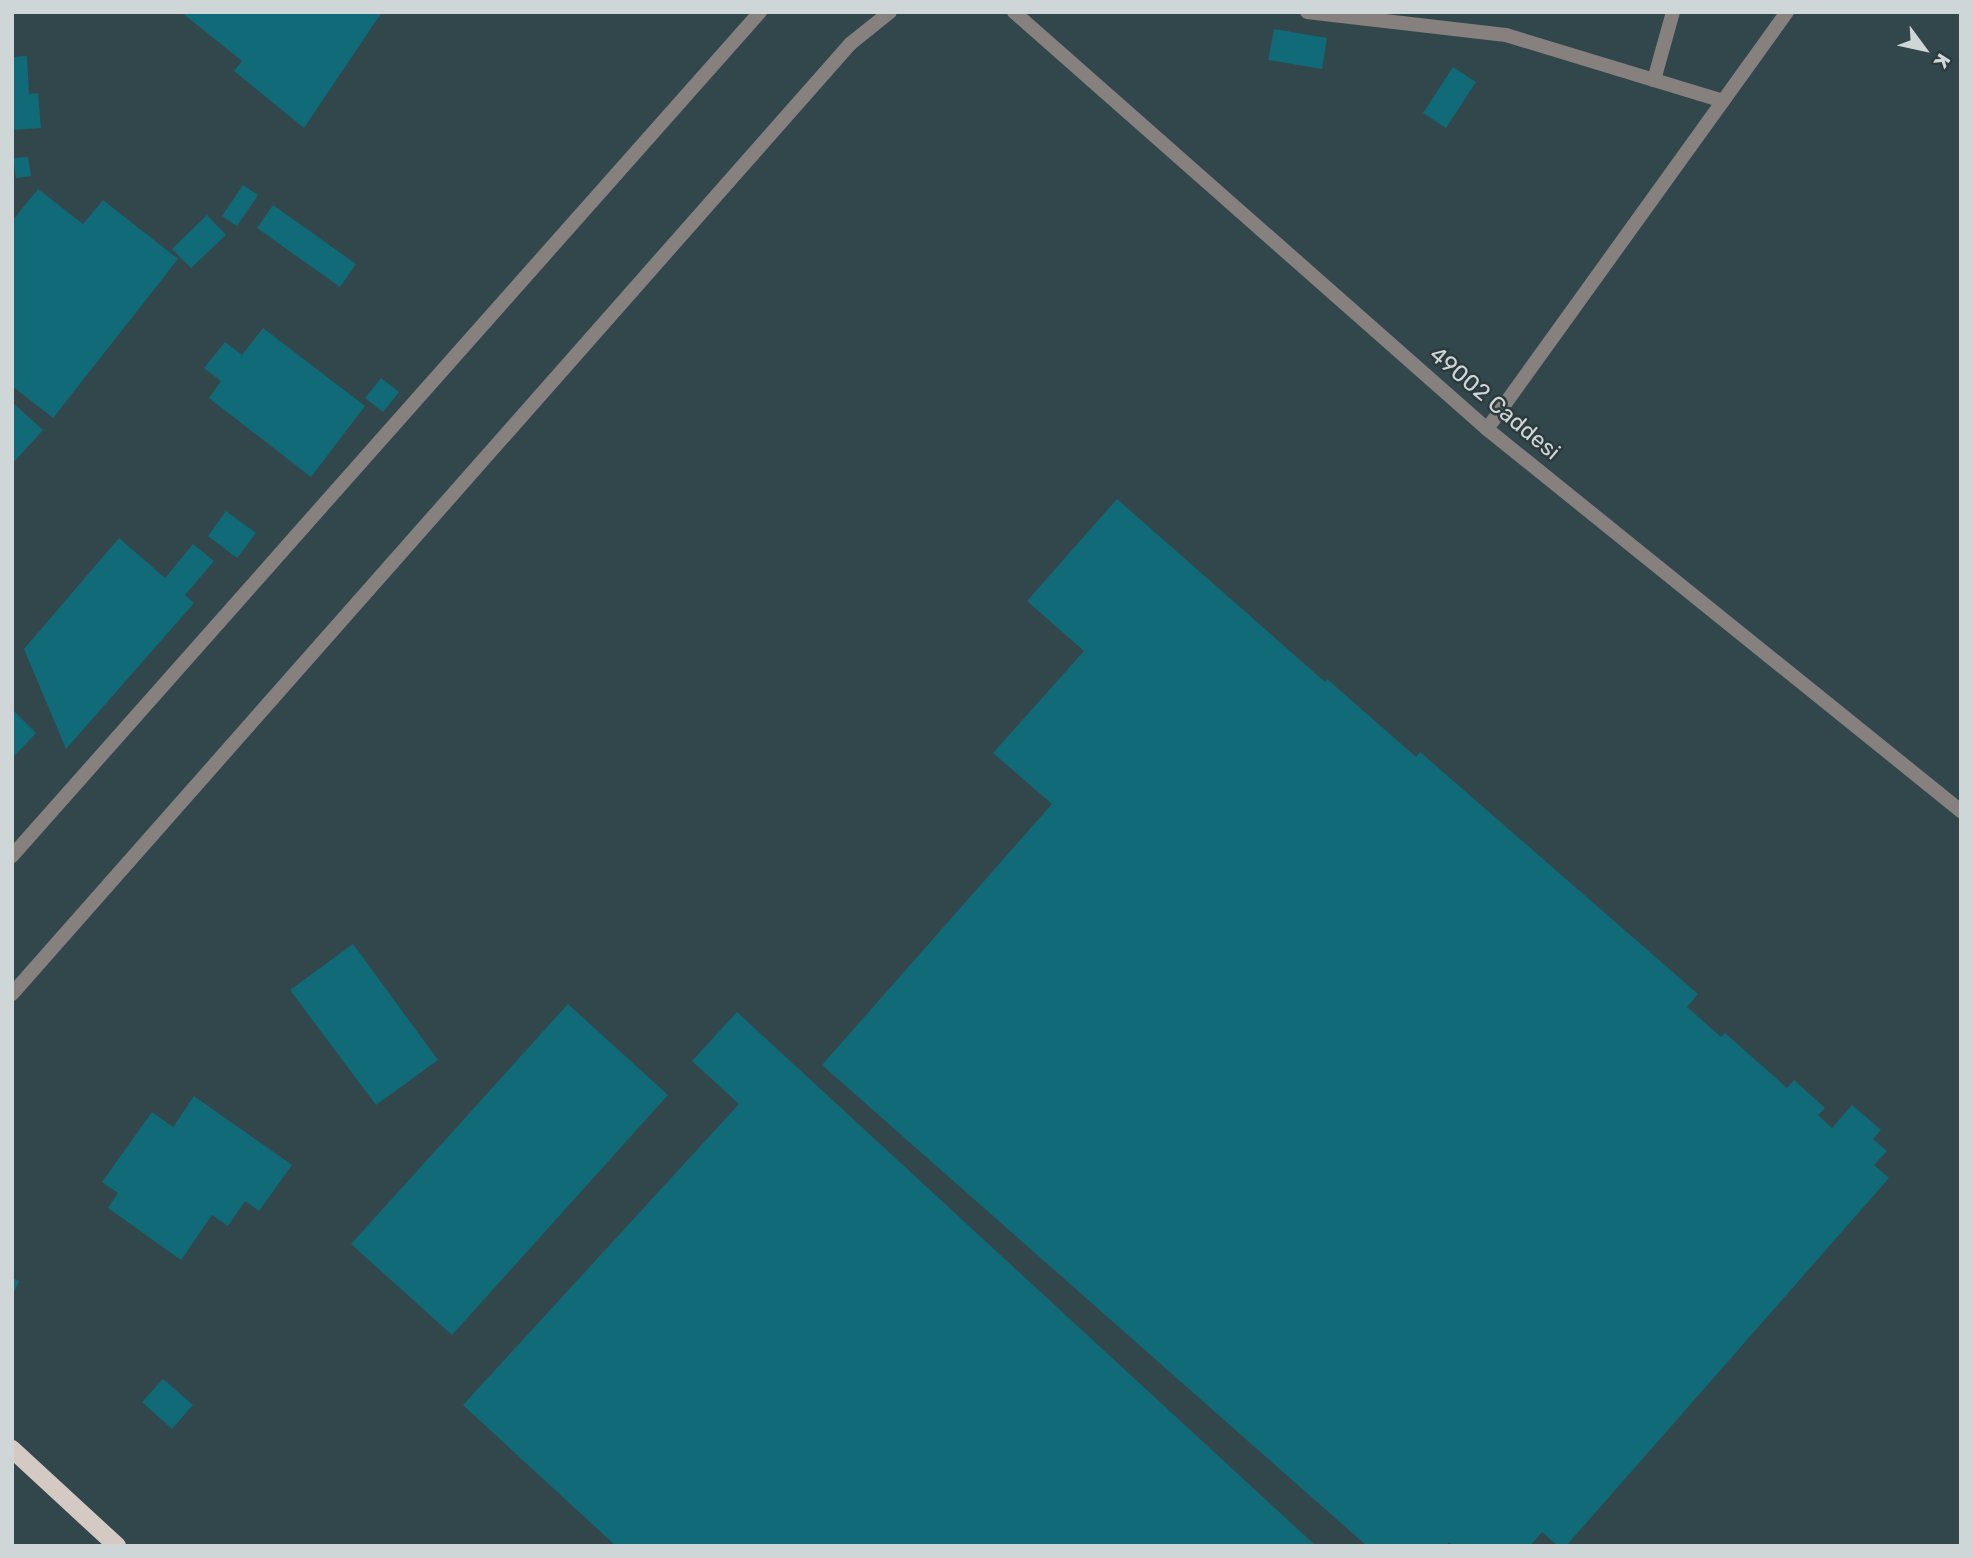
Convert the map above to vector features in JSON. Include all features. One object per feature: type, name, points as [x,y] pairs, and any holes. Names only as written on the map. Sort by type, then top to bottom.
[{"type":"main road","points":[[12,1449],[117,1546]]},
{"type":"street","points":[[12,856],[760,12]]},
{"type":"street","points":[[12,994],[850,44],[890,12]]},
{"type":"street","name":"49002 Caddesi","points":[[1014,12],[1487,429],[1961,811]]},
{"type":"street","points":[[1307,12],[1507,35],[1723,102]]},
{"type":"street","points":[[1654,80],[1673,12]]},
{"type":"street","points":[[1487,429],[1787,12]]},
{"type":"shaded area","points":[[12,12],[1961,12],[1961,1546],[12,1546]]},
{"type":"building","points":[[181,12],[382,12],[304,128],[234,71],[242,61]]},
{"type":"building","points":[[1274,29],[1327,38],[1322,69],[1268,60]]},
{"type":"building","points":[[27,56],[29,94],[38,93],[41,128],[12,130],[12,57]]},
{"type":"building","points":[[1453,67],[1476,82],[1446,128],[1423,113]]},
{"type":"building","points":[[28,157],[31,176],[16,178],[13,158]]},
{"type":"building","points":[[243,185],[258,195],[237,226],[222,216]]},
{"type":"building","points":[[38,189],[83,224],[103,200],[178,259],[53,418],[12,386],[12,221]]},
{"type":"building","points":[[273,205],[356,264],[340,287],[257,228]]},
{"type":"building","points":[[207,215],[226,235],[191,268],[172,249]]},
{"type":"building","points":[[263,328],[365,406],[311,477],[209,398],[221,381],[204,368],[225,342],[242,355]]},
{"type":"building","points":[[381,378],[399,392],[383,412],[365,398]]},
{"type":"building","points":[[12,402],[43,430],[12,464]]},
{"type":"building","points":[[1117,499],[1325,682],[1327,679],[1416,757],[1420,752],[1698,994],[1687,1007],[1721,1037],[1725,1033],[1787,1088],[1794,1080],[1825,1108],[1818,1115],[1832,1128],[1852,1105],[1881,1130],[1873,1139],[1887,1151],[1874,1165],[1889,1178],[1566,1546],[1558,1546],[1542,1532],[1530,1546],[1454,1546],[1449,1542],[1446,1546],[1367,1546],[822,1065],[1052,804],[993,753],[1084,651],[1027,601]]},
{"type":"building","points":[[226,511],[256,533],[237,558],[208,536]]},
{"type":"building","points":[[119,538],[165,578],[193,544],[214,561],[185,595],[194,603],[66,749],[24,649]]},
{"type":"building","points":[[12,709],[36,733],[12,758]]},
{"type":"building","points":[[353,944],[438,1060],[376,1105],[290,990]]},
{"type":"building","points":[[568,1004],[668,1095],[452,1335],[351,1244]]},
{"type":"building","points":[[737,1012],[1316,1546],[616,1546],[463,1405],[739,1104],[692,1061]]},
{"type":"building","points":[[194,1096],[292,1165],[259,1211],[245,1201],[228,1226],[212,1215],[181,1260],[108,1208],[118,1193],[102,1182],[152,1112],[173,1127]]},
{"type":"building","points":[[12,1278],[19,1281],[12,1297]]},
{"type":"building","points":[[163,1379],[193,1405],[172,1429],[142,1402]]}]
